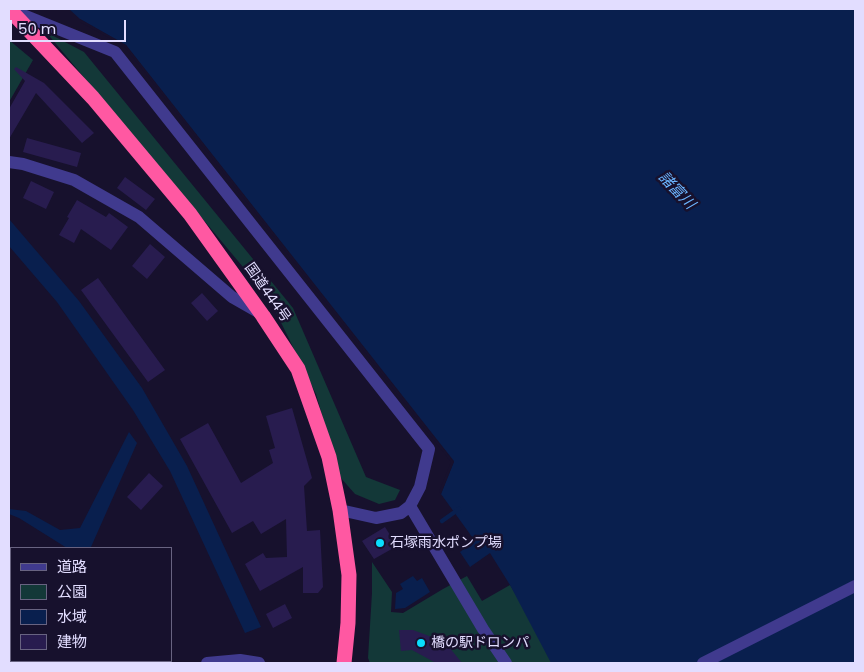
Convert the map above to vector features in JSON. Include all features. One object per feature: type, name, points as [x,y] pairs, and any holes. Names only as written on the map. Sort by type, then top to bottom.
[{"type":"highway","name":"国道444号","points":[[9,9],[93,98],[190,214],[264,316],[298,370],[329,457],[340,510],[349,575],[348,623],[344,663]]},
{"type":"street","points":[[9,9],[115,52],[429,449],[420,487],[410,506],[401,513],[376,518],[340,510]]},
{"type":"street","points":[[9,162],[23,164],[74,180],[139,217],[232,297],[264,316]]},
{"type":"street","points":[[410,506],[506,663]]},
{"type":"street","points":[[703,663],[855,586]]},
{"type":"street","points":[[207,663],[240,660],[259,663]]},
{"type":"street","points":[[144,662],[164,663]]},
{"type":"green space","points":[[46,32],[84,52],[293,308],[366,477],[400,490],[395,500],[379,504],[355,494],[340,477],[316,394],[269,298]]},
{"type":"green space","points":[[9,40],[33,60],[9,102]]},
{"type":"green space","points":[[372,562],[392,592],[391,612],[403,613],[467,576],[482,601],[510,585],[560,663],[370,663],[368,658]]},
{"type":"water","name":"諸富川","points":[[69,9],[855,9],[855,663],[551,663],[510,585],[490,553],[470,567],[460,552],[475,541],[441,494],[454,461],[126,45],[80,19]]},
{"type":"water","points":[[9,219],[79,301],[142,388],[187,466],[261,627],[245,633],[170,471],[133,410],[57,302],[9,246]]},
{"type":"water","points":[[129,432],[137,443],[91,547],[65,547],[19,518],[9,514],[9,509],[26,511],[60,530],[80,528]]},
{"type":"water","points":[[413,576],[417,581],[422,578],[430,592],[405,608],[395,609],[396,593],[403,589],[400,584]]},
{"type":"pier","points":[[80,19],[126,45],[454,462],[441,494],[439,492],[451,462],[124,46],[80,22]]},
{"type":"building","points":[[16,67],[44,83],[94,133],[82,143],[36,93],[9,139],[9,109],[25,81],[14,69]]},
{"type":"building","points":[[27,138],[81,153],[77,167],[23,152]]},
{"type":"building","points":[[125,177],[155,199],[146,210],[117,188]]},
{"type":"building","points":[[31,181],[54,192],[46,209],[23,198]]},
{"type":"building","points":[[77,200],[106,217],[109,213],[128,227],[111,250],[81,229],[74,243],[59,235]]},
{"type":"building","points":[[150,244],[165,257],[147,279],[132,266]]},
{"type":"building","points":[[98,278],[165,370],[148,382],[81,290]]},
{"type":"building","points":[[202,293],[218,311],[207,321],[191,303]]},
{"type":"building","points":[[292,408],[312,478],[304,486],[307,531],[320,530],[323,587],[318,593],[303,593],[303,567],[260,591],[245,564],[263,553],[266,558],[287,557],[286,519],[261,534],[253,521],[232,533],[180,439],[208,423],[241,483],[273,463],[269,450],[275,448],[266,416]]},
{"type":"building","points":[[149,473],[163,486],[141,510],[127,497]]},
{"type":"building","name":"石塚雨水ポンプ場","points":[[385,527],[397,546],[374,559],[362,541]]},
{"type":"building","points":[[285,604],[292,618],[273,628],[266,614]]},
{"type":"building","name":"橋の駅ドロンパ","points":[[399,630],[413,630],[437,639],[449,647],[462,663],[436,663],[412,650],[401,651]]},
{"type":"waterway","points":[[442,521],[459,509]]},
{"type":"place","name":"石塚雨水ポンプ場","points":[[380,543]]},
{"type":"place","name":"橋の駅ドロンパ","points":[[421,643]]}]
